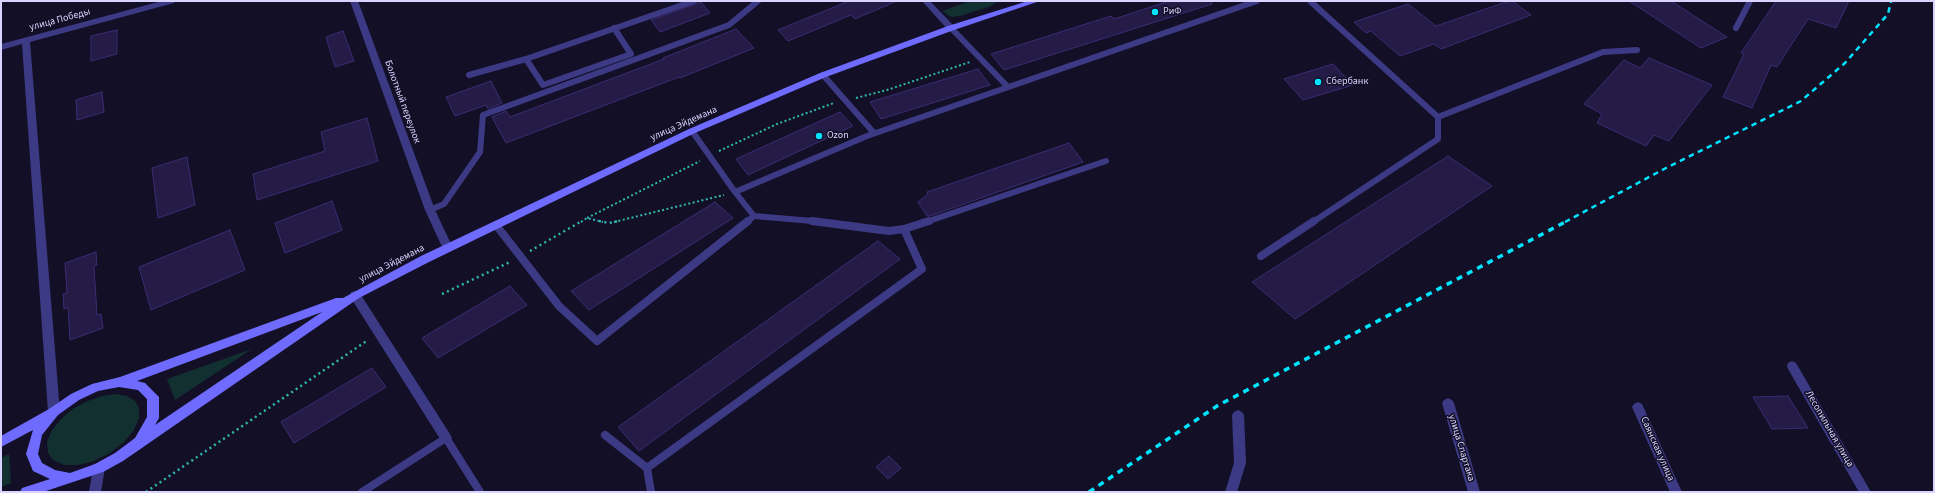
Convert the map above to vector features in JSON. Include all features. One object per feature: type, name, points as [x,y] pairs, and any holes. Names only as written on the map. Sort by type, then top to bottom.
[{"type":"main road","name":"улица Эйдемана","points":[[355,296],[448,248],[692,131],[823,75],[951,28],[1036,1]]},
{"type":"main road","points":[[1,442],[54,412],[75,396],[96,387],[119,382],[355,296]]},
{"type":"main road","points":[[26,492],[99,468],[118,457],[355,296]]},
{"type":"main road","points":[[119,382],[141,386],[153,398],[152,418],[139,442]]},
{"type":"main road","points":[[54,412],[37,433],[32,454],[37,467],[53,475],[70,478]]},
{"type":"street","name":"улица Победы","points":[[1,47],[171,1]]},
{"type":"street","name":"Болотный переулок","points":[[354,1],[430,210],[448,248]]},
{"type":"street","points":[[926,1],[951,28]]},
{"type":"street","points":[[26,40],[54,412]]},
{"type":"street","points":[[355,296],[446,438]]},
{"type":"street","name":"Лесопильная улица","points":[[1792,366],[1865,492]]},
{"type":"street","name":"улица Спартака","points":[[1448,403],[1474,492]]},
{"type":"street","name":"Саянская улица","points":[[1638,407],[1676,492]]},
{"type":"street","points":[[1231,492],[1240,463],[1238,415]]},
{"type":"street","points":[[95,492],[99,468]]},
{"type":"lane","points":[[469,75],[526,59],[694,1]]},
{"type":"lane","points":[[430,210],[444,204],[480,152],[483,115],[729,25],[758,1]]},
{"type":"lane","points":[[735,192],[874,134],[1257,1]]},
{"type":"lane","points":[[1261,256],[1438,139],[1438,117],[1310,1]]},
{"type":"lane","points":[[1736,28],[1750,1]]},
{"type":"lane","points":[[526,59],[543,85],[630,54],[614,28]]},
{"type":"lane","points":[[951,28],[1008,87]]},
{"type":"lane","points":[[1438,117],[1603,52],[1637,50]]},
{"type":"lane","points":[[823,75],[874,134]]},
{"type":"lane","points":[[692,131],[735,192],[754,216]]},
{"type":"lane","points":[[496,225],[520,258],[559,306],[597,341],[754,216],[828,222],[889,231],[904,230],[1106,161]]},
{"type":"lane","points":[[647,468],[922,269],[904,230]]},
{"type":"lane","points":[[605,435],[647,468],[651,492]]},
{"type":"lane","points":[[362,492],[446,438],[480,492]]},
{"type":"path","points":[[442,294],[520,258],[587,218],[710,156]]},
{"type":"path","points":[[587,218],[609,223],[735,192]]},
{"type":"path","points":[[146,492],[379,332]]},
{"type":"green space","points":[[970,1],[998,1],[989,7],[960,16],[951,17],[942,11]]},
{"type":"green space","points":[[252,349],[175,400],[167,379]]},
{"type":"green space","points":[[116,394],[127,396],[135,401],[139,408],[139,418],[134,430],[124,442],[110,453],[94,461],[78,465],[64,465],[53,460],[48,453],[47,442],[52,430],[62,418],[74,408],[88,401],[102,396]]},
{"type":"green space","points":[[9,454],[11,483],[1,487],[1,458]]},
{"type":"building","points":[[849,1],[897,1],[855,19],[851,15],[788,41],[778,30]]},
{"type":"building","points":[[1169,1],[1212,1],[1212,4],[1004,70],[991,54],[1111,16],[1114,19]]},
{"type":"building","points":[[1512,1],[1531,15],[1441,49],[1434,44],[1400,56],[1371,31],[1366,33],[1354,22],[1408,4],[1436,26]]},
{"type":"building","points":[[1629,1],[1671,1],[1727,37],[1701,48]]},
{"type":"building","points":[[1776,1],[1849,1],[1836,28],[1808,19],[1777,67],[1771,65],[1752,108],[1723,97],[1744,54],[1741,53]]},
{"type":"building","points":[[701,2],[710,13],[660,32],[651,20]]},
{"type":"building","points":[[736,29],[754,48],[680,78],[679,77],[506,143],[492,117],[506,111],[510,117],[664,59],[663,58]]},
{"type":"building","points":[[117,30],[117,54],[91,61],[91,36]]},
{"type":"building","points":[[343,31],[354,61],[335,67],[326,37]]},
{"type":"building","points":[[1649,58],[1712,85],[1669,141],[1654,135],[1646,146],[1597,123],[1602,114],[1584,104],[1624,60],[1640,68]]},
{"type":"building","name":"Сбербанк","points":[[1333,64],[1353,85],[1303,100],[1284,79]]},
{"type":"building","points":[[978,69],[990,85],[881,119],[870,102]]},
{"type":"building","points":[[491,81],[502,103],[488,109],[486,105],[455,116],[446,97]]},
{"type":"building","points":[[102,92],[104,112],[77,120],[76,100]]},
{"type":"building","points":[[840,112],[853,126],[748,175],[736,159]]},
{"type":"building","points":[[367,118],[378,161],[257,200],[253,174],[325,151],[321,132]]},
{"type":"building","points":[[1069,143],[1083,162],[930,216],[927,216],[918,202],[928,194],[927,192]]},
{"type":"building","points":[[1448,156],[1492,186],[1295,319],[1252,282]]},
{"type":"building","points":[[187,157],[195,205],[158,218],[152,168]]},
{"type":"building","points":[[332,201],[342,230],[285,253],[275,223]]},
{"type":"building","points":[[715,202],[733,218],[589,310],[571,291]]},
{"type":"building","points":[[230,230],[245,270],[151,310],[139,267]]},
{"type":"building","points":[[878,241],[900,259],[639,451],[618,427]]},
{"type":"building","points":[[96,252],[97,265],[94,266],[97,315],[101,314],[103,328],[70,340],[68,307],[64,309],[63,294],[67,293],[65,263]]},
{"type":"building","points":[[510,286],[527,305],[438,358],[422,338]]},
{"type":"building","points":[[372,368],[386,387],[294,443],[281,422]]},
{"type":"building","points":[[1788,396],[1808,428],[1772,429],[1753,397]]},
{"type":"building","points":[[889,456],[901,468],[888,479],[876,467]]},
{"type":"railway","points":[[1565,222],[1666,168],[1801,101],[1845,63],[1888,14],[1891,1]]},
{"type":"railway","points":[[1089,492],[1217,406],[1567,221]]},
{"type":"place","name":"РиФ","points":[[1155,12]]},
{"type":"place","name":"Сбербанк","points":[[1318,82]]},
{"type":"place","name":"Ozon","points":[[819,136]]}]
